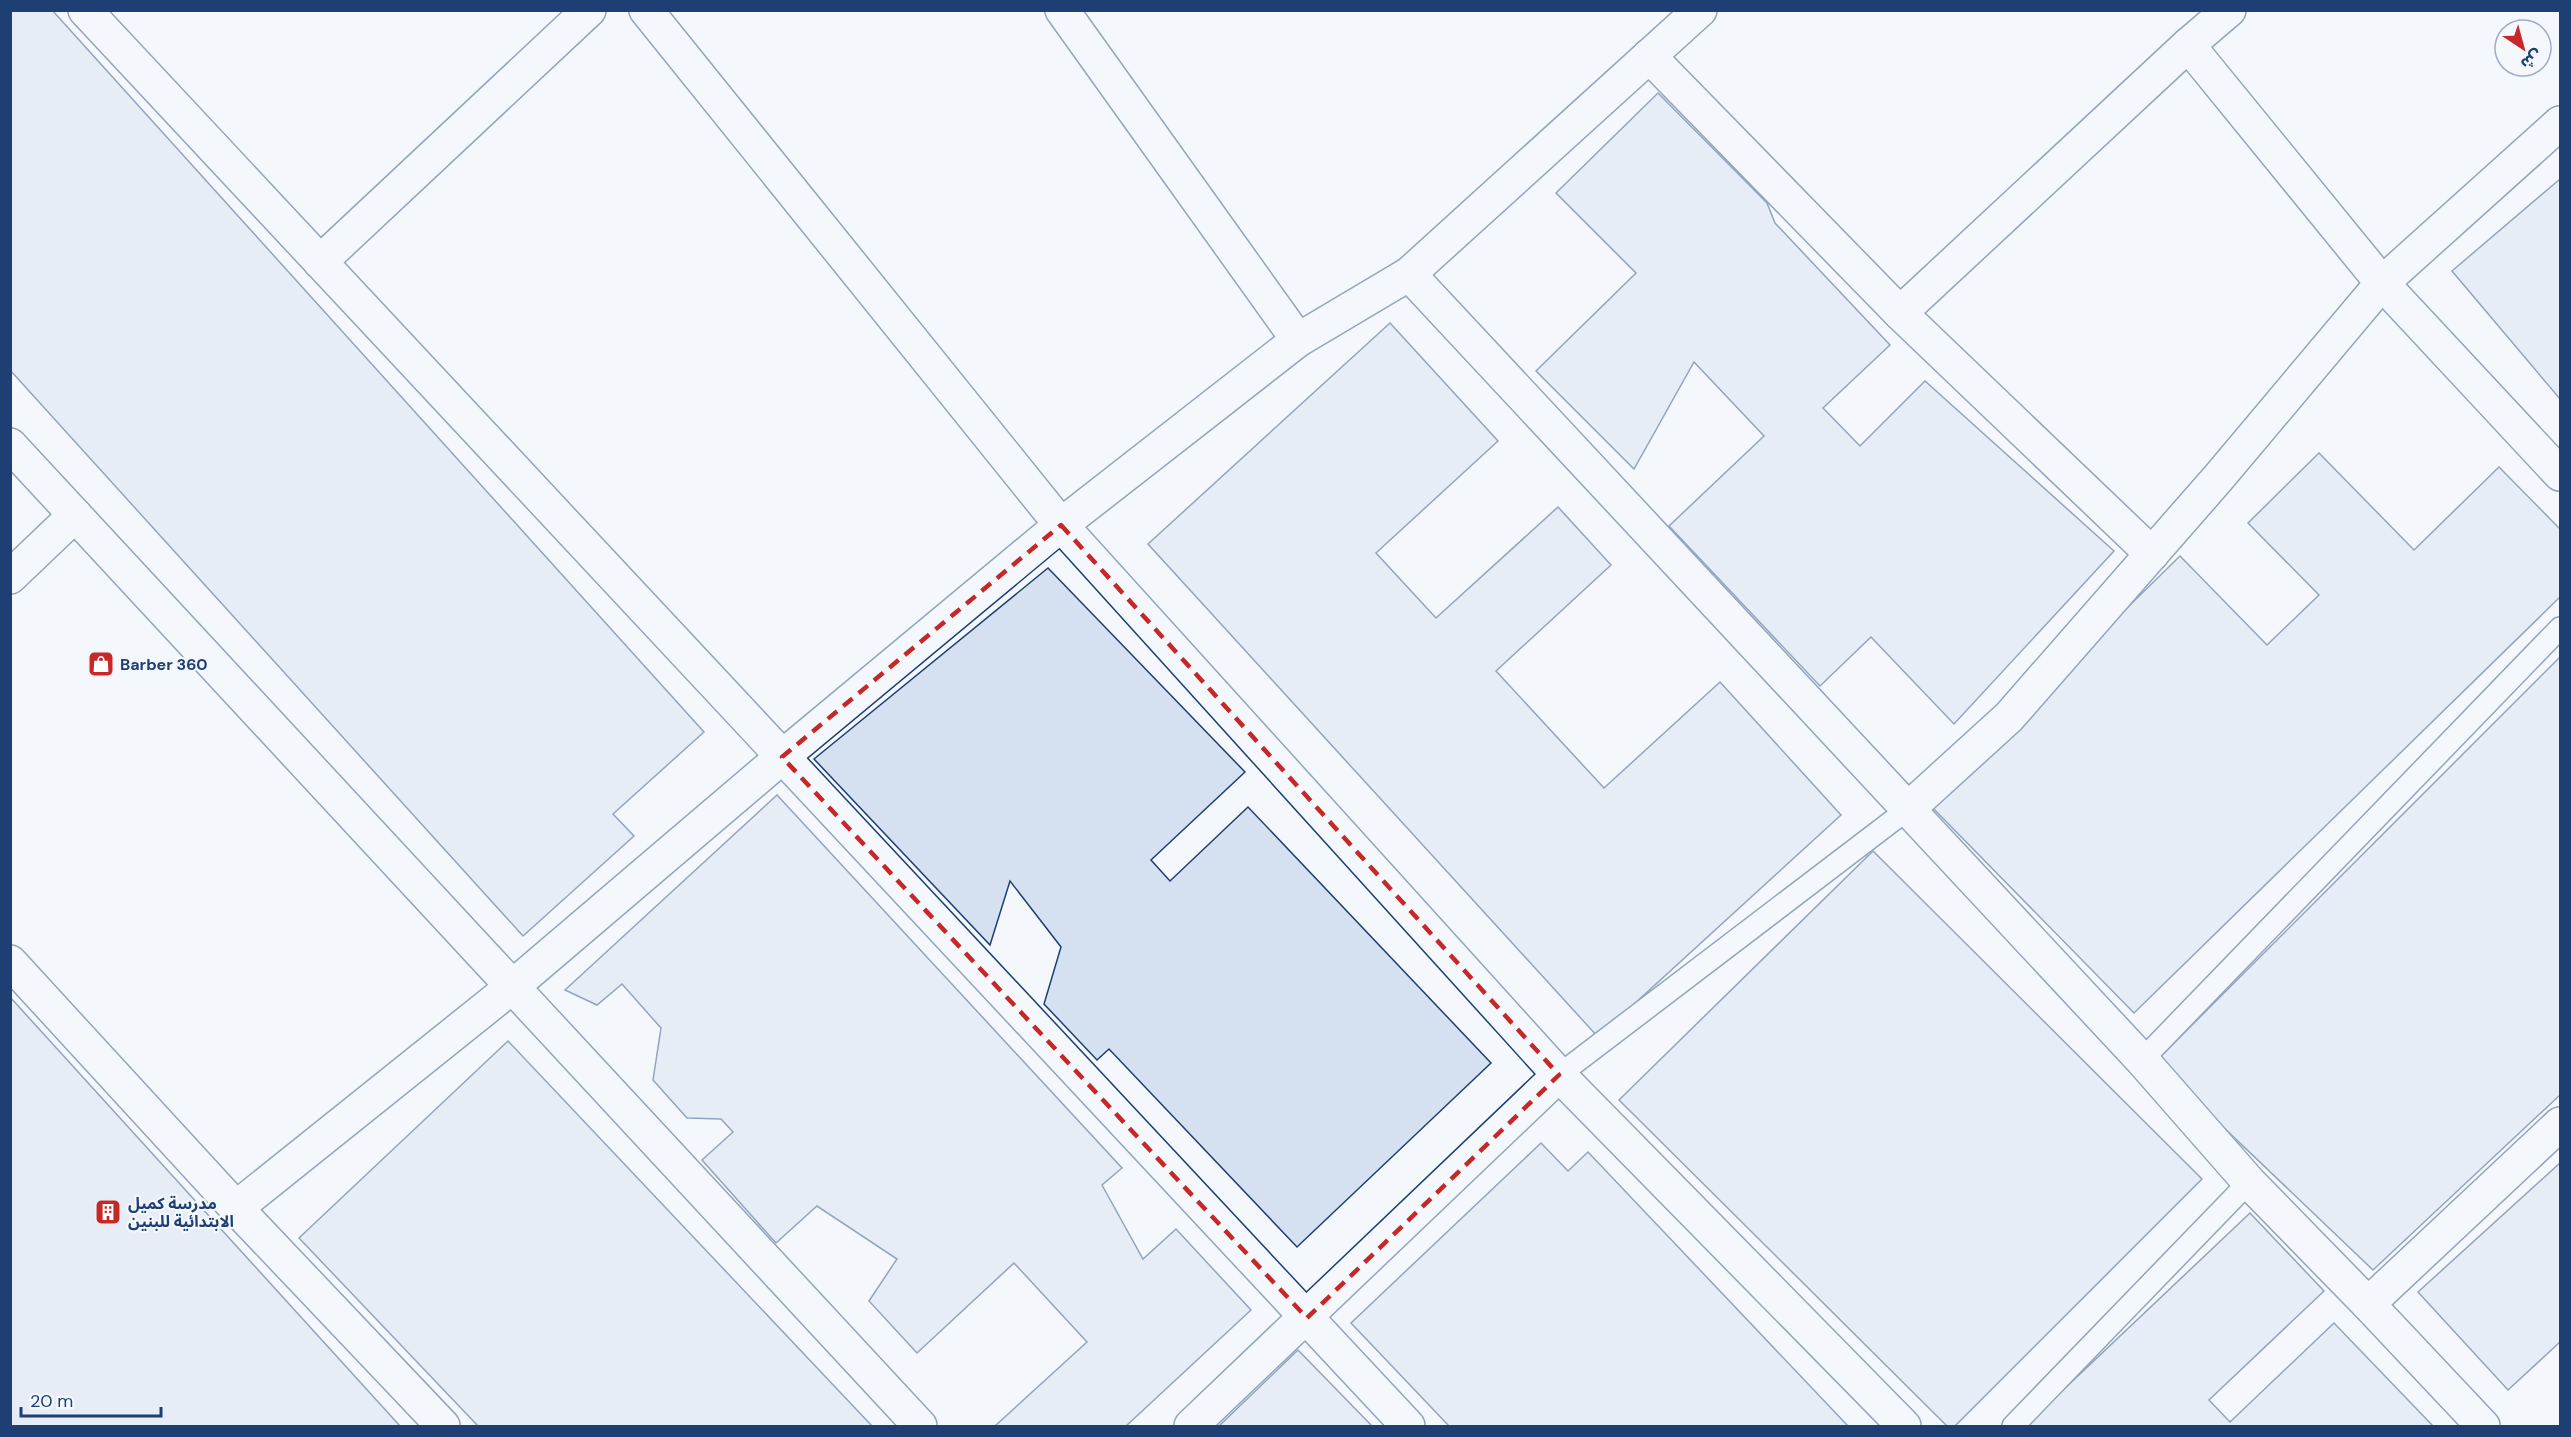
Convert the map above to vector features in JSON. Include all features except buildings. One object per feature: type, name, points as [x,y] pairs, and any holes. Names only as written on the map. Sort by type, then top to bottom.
[{"type":"street","points":[[85,10],[1408,1426]]},
{"type":"street","points":[[320,262],[589,10]]},
{"type":"street","points":[[646,10],[1061,525],[1559,1075],[1904,1426]]},
{"type":"street","points":[[1062,10],[1298,340]]},
{"type":"street","points":[[236,1208],[512,987],[1061,525],[1298,340],[1408,274],[1700,10]]},
{"type":"street","points":[[1900,313],[2188,45],[2229,10]]},
{"type":"street","points":[[2188,45],[2382,283],[2560,474]]},
{"type":"street","points":[[1649,56],[1900,313],[2152,554]]},
{"type":"street","points":[[1908,809],[2009,717],[2152,554],[2382,283],[2560,123]]},
{"type":"street","points":[[1408,274],[2142,1060],[2249,1182],[2483,1426]]},
{"type":"street","points":[[10,445],[920,1426]]},
{"type":"street","points":[[10,577],[75,515]]},
{"type":"street","points":[[10,962],[236,1208],[443,1426]]},
{"type":"street","points":[[1191,1426],[1307,1318],[1559,1075]]},
{"type":"street","points":[[2368,1304],[2560,1124]]},
{"type":"lane","points":[[2142,1060],[2560,628]]},
{"type":"lane","points":[[1559,1075],[1908,809]]},
{"type":"lane","points":[[2013,1426],[2249,1182]]},
{"type":"highlighted area","points":[[1061,525],[1559,1075],[1307,1318],[782,757]]},
{"type":"place","name":"Barber 360","points":[[101,664]]},
{"type":"place","name":"مدرسة كميل الابتدائية للبنين","points":[[108,1212]]}]
